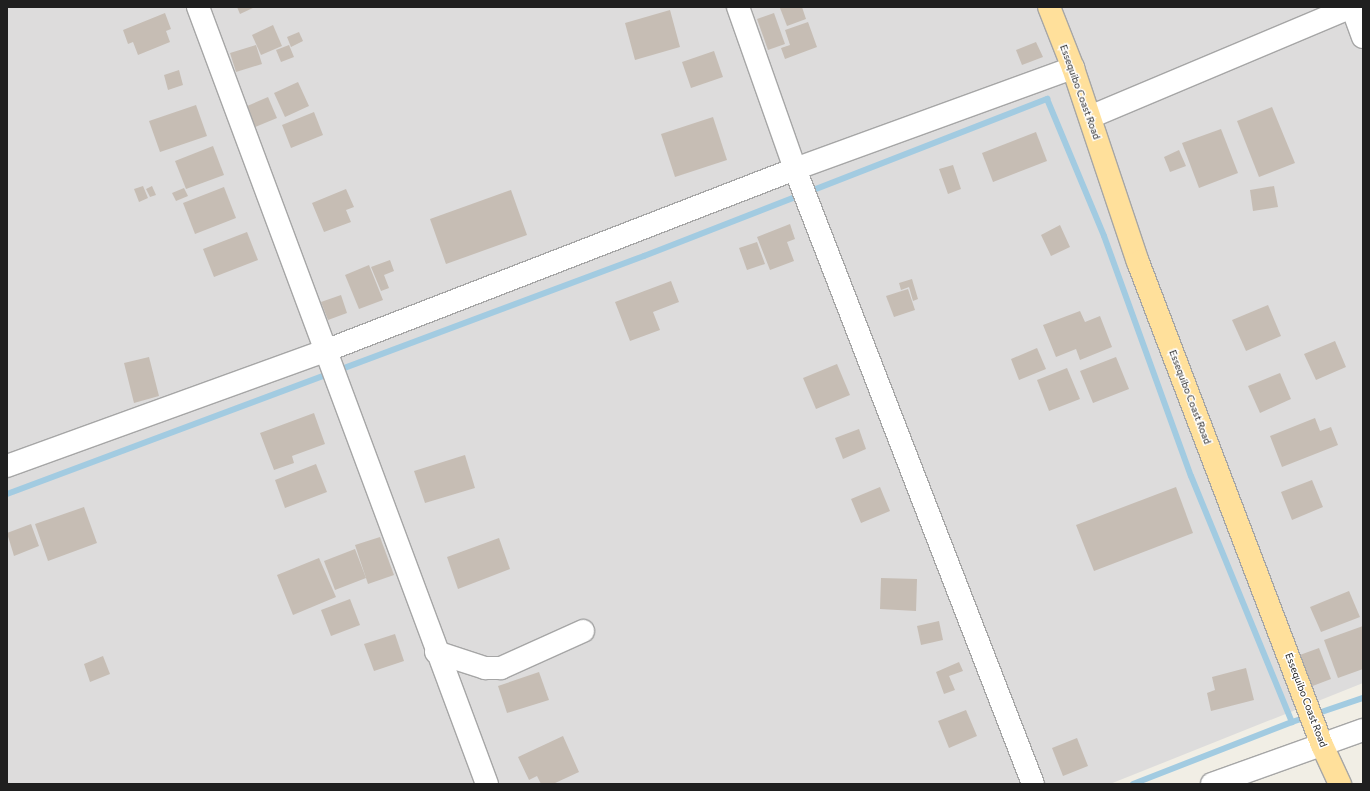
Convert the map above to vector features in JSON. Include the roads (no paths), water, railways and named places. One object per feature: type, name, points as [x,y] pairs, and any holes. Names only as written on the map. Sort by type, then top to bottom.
[{"type":"main road","name":"Essequibo Coast Road","points":[[1049,7],[1073,68],[1138,262],[1305,697],[1322,745],[1340,784]]},
{"type":"street","points":[[198,7],[436,652],[487,784]]},
{"type":"street","points":[[738,7],[809,206],[1033,784]]},
{"type":"street","points":[[1090,117],[1352,7],[1363,37]]},
{"type":"street","points":[[7,466],[325,351],[795,169],[1073,68]]},
{"type":"street","points":[[436,652],[485,668],[502,668],[583,631]]},
{"type":"street","points":[[1212,784],[1363,730]]},
{"type":"waterway","points":[[7,494],[644,256],[1047,99],[1104,236],[1191,476],[1292,722]]},
{"type":"waterway","points":[[1133,784],[1292,722],[1363,698]]}]
